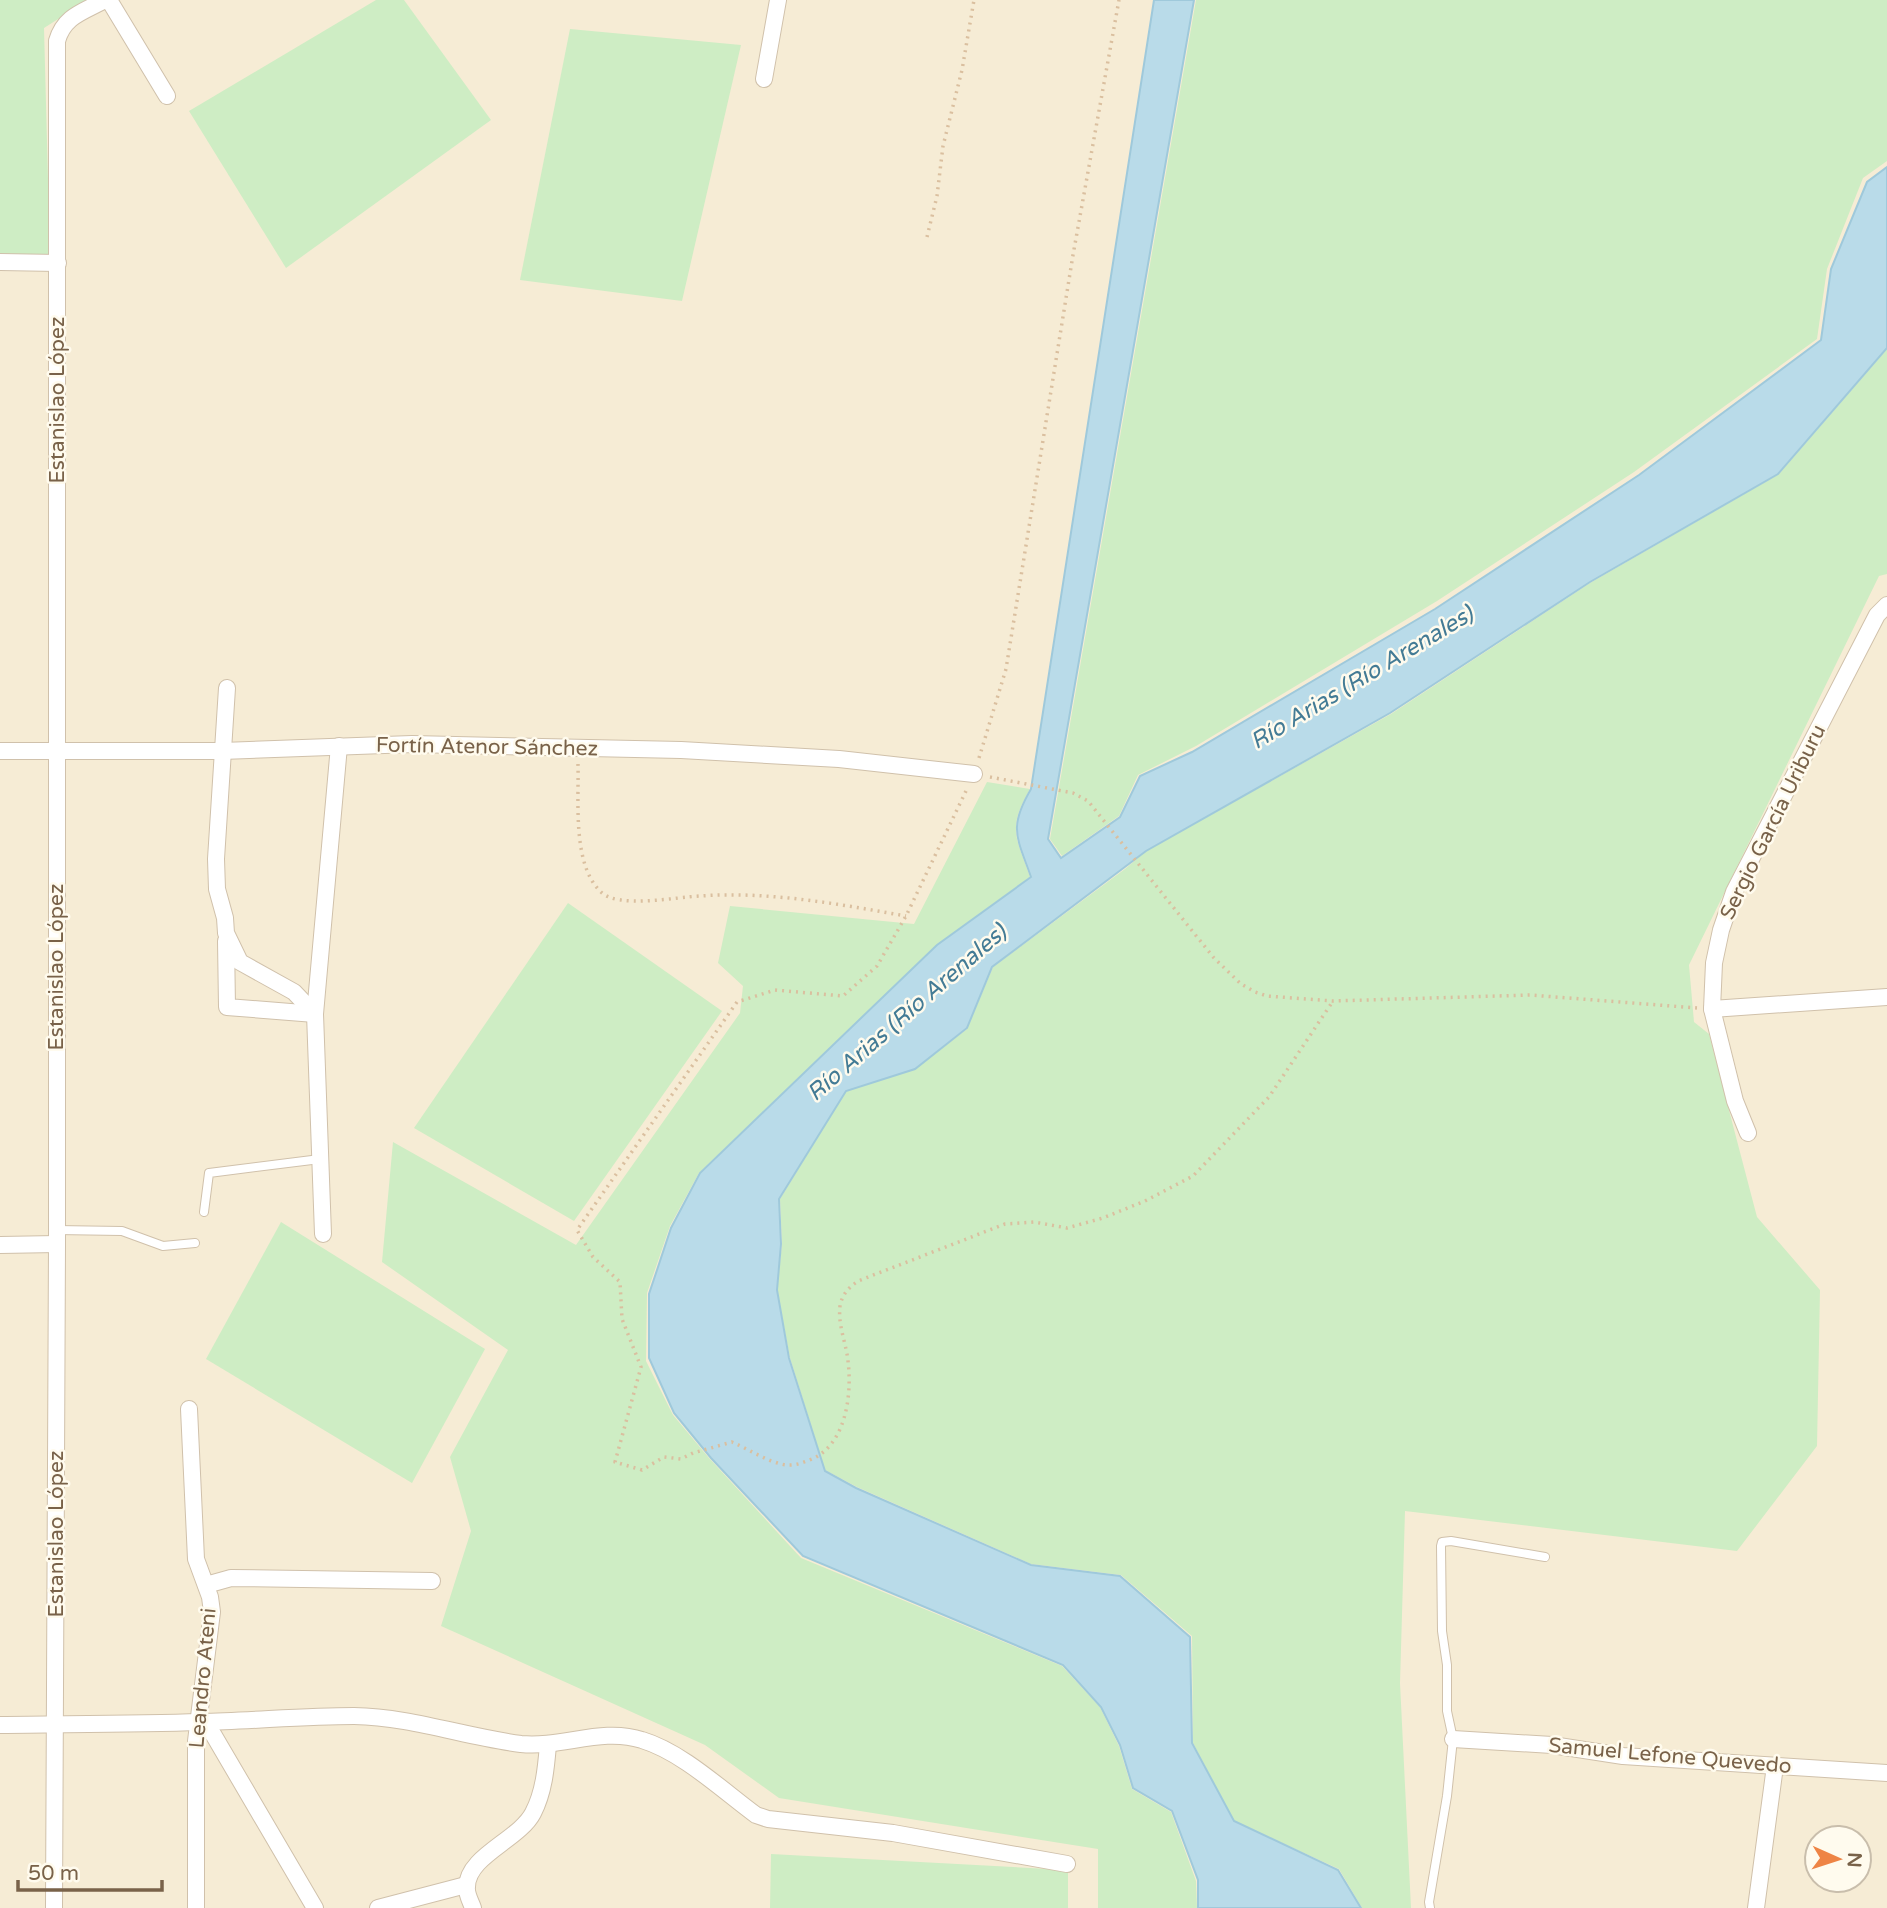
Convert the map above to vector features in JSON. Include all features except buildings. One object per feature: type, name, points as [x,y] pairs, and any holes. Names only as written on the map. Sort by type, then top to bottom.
[{"type":"street","name":"Estanislao López","points":[[54,1908],[57,41],[61,26],[107,0]]},
{"type":"street","points":[[107,0],[167,96]]},
{"type":"street","points":[[764,79],[778,0]]},
{"type":"street","points":[[0,262],[58,263]]},
{"type":"street","name":"Sergio García Uriburu","points":[[1748,1133],[1735,1101],[1712,1009],[1714,962],[1721,930],[1734,892],[1877,615],[1887,606]]},
{"type":"street","points":[[227,688],[216,859],[218,889],[225,918],[227,1007],[315,1014]]},
{"type":"street","name":"Fortín Atenor Sánchez","points":[[0,751],[222,751],[412,744],[681,750],[826,758],[974,774]]},
{"type":"street","points":[[323,1234],[315,1014],[338,746]]},
{"type":"street","points":[[226,933],[240,962],[294,992],[315,1014]]},
{"type":"street","points":[[1712,1009],[1887,997]]},
{"type":"street","points":[[0,1245],[56,1237]]},
{"type":"street","name":"Leandro Ateni","points":[[189,1409],[196,1559],[212,1612],[196,1741],[197,1908]]},
{"type":"street","points":[[206,1585],[231,1578],[432,1581]]},
{"type":"street","points":[[0,1725],[355,1716],[522,1744],[548,1745],[618,1735],[658,1746],[756,1815],[768,1819],[893,1833],[1067,1864]]},
{"type":"street","points":[[198,1722],[213,1734],[220,1745],[315,1908]]},
{"type":"street","name":"Samuel Lefone Quevedo","points":[[1453,1739],[1552,1745],[1623,1756],[1887,1773]]},
{"type":"street","points":[[473,1908],[466,1885],[475,1866],[521,1830],[533,1813],[545,1777],[548,1745]]},
{"type":"street","points":[[1756,1908],[1775,1766]]},
{"type":"street","points":[[378,1908],[466,1885]]},
{"type":"lane","points":[[204,1212],[209,1173],[320,1159]]},
{"type":"lane","points":[[56,1237],[122,1231],[163,1246],[195,1243]]},
{"type":"lane","points":[[1430,1908],[1453,1739],[1447,1711],[1447,1665],[1442,1631],[1442,1542],[1451,1541],[1545,1556]]},
{"type":"path","points":[[928,237],[937,197],[943,146],[962,70],[974,0]]},
{"type":"path","points":[[1119,0],[1073,255],[1006,669],[974,774],[906,916],[877,967],[843,996],[775,990],[737,1002],[577,1230],[593,1258],[620,1282],[622,1319],[641,1367],[615,1462],[642,1470],[664,1457],[681,1460],[693,1453],[732,1442],[781,1464],[798,1465],[819,1456],[837,1438],[845,1410],[847,1357],[840,1321],[840,1304],[847,1288],[858,1281],[1005,1224],[1034,1222],[1067,1228],[1103,1218],[1193,1176],[1269,1097],[1333,1000]]},
{"type":"path","points":[[578,748],[579,834],[585,868],[601,893],[613,899],[628,901],[718,894],[808,899],[906,916]]},
{"type":"path","points":[[974,774],[1073,793],[1088,800],[1214,958],[1241,984],[1267,996],[1333,1000],[1530,995],[1712,1009]]},
{"type":"shaded area","points":[[0,0],[1887,0],[1887,1908],[0,1908]]},
{"type":"green space","points":[[0,0],[88,0],[44,28],[50,255],[0,254]]},
{"type":"green space","points":[[376,0],[404,0],[491,120],[286,268],[189,111]]},
{"type":"green space","points":[[1196,0],[1887,0],[1887,161],[1863,178],[1827,269],[1817,339],[1634,472],[1437,601],[1196,746],[1138,775],[1119,816],[1062,856],[1050,839]]},
{"type":"green space","points":[[570,29],[741,45],[682,301],[520,280]]},
{"type":"green space","points":[[1887,349],[1887,574],[1879,576],[1689,965],[1694,1022],[1709,1034],[1757,1217],[1820,1290],[1817,1446],[1737,1551],[1405,1511],[1400,1683],[1411,1908],[1362,1908],[1339,1869],[1234,1821],[1193,1743],[1192,1636],[1121,1575],[1031,1564],[857,1487],[825,1470],[790,1358],[777,1290],[782,1244],[780,1199],[846,1091],[915,1069],[967,1029],[993,967],[1146,851],[1391,714],[1590,583],[1779,474]]},
{"type":"green space","points":[[987,782],[1030,789],[1018,814],[1016,833],[1030,877],[937,945],[699,1173],[670,1226],[647,1293],[646,1361],[673,1415],[801,1558],[1062,1666],[1100,1707],[1119,1746],[1132,1789],[1171,1812],[1196,1881],[1197,1908],[1098,1908],[1098,1849],[779,1798],[705,1745],[441,1626],[471,1531],[450,1457],[508,1350],[382,1262],[393,1142],[576,1245],[740,1013],[743,986],[718,963],[730,906],[914,924]]},
{"type":"green space","points":[[568,903],[722,1011],[574,1221],[414,1128]]},
{"type":"green space","points":[[281,1222],[485,1349],[412,1483],[206,1359]]},
{"type":"green space","points":[[771,1854],[1068,1870],[1068,1908],[770,1908]]},
{"type":"water","name":"Río Arias (Río Arenales)","points":[[1154,0],[1194,0],[1048,839],[1061,858],[1120,817],[1140,776],[1192,752],[1435,609],[1639,475],[1821,340],[1831,269],[1867,182],[1887,167],[1887,348],[1778,474],[1590,582],[1390,713],[1146,851],[992,967],[967,1028],[915,1069],[846,1091],[779,1199],[781,1244],[777,1290],[789,1358],[825,1471],[856,1488],[1031,1565],[1120,1576],[1190,1637],[1192,1743],[1234,1821],[1338,1870],[1361,1908],[1198,1908],[1198,1880],[1172,1811],[1133,1788],[1120,1745],[1101,1707],[1063,1665],[803,1556],[711,1458],[674,1413],[649,1358],[649,1294],[671,1228],[700,1173],[937,945],[1031,877],[1019,842],[1017,823],[1031,789]]}]
